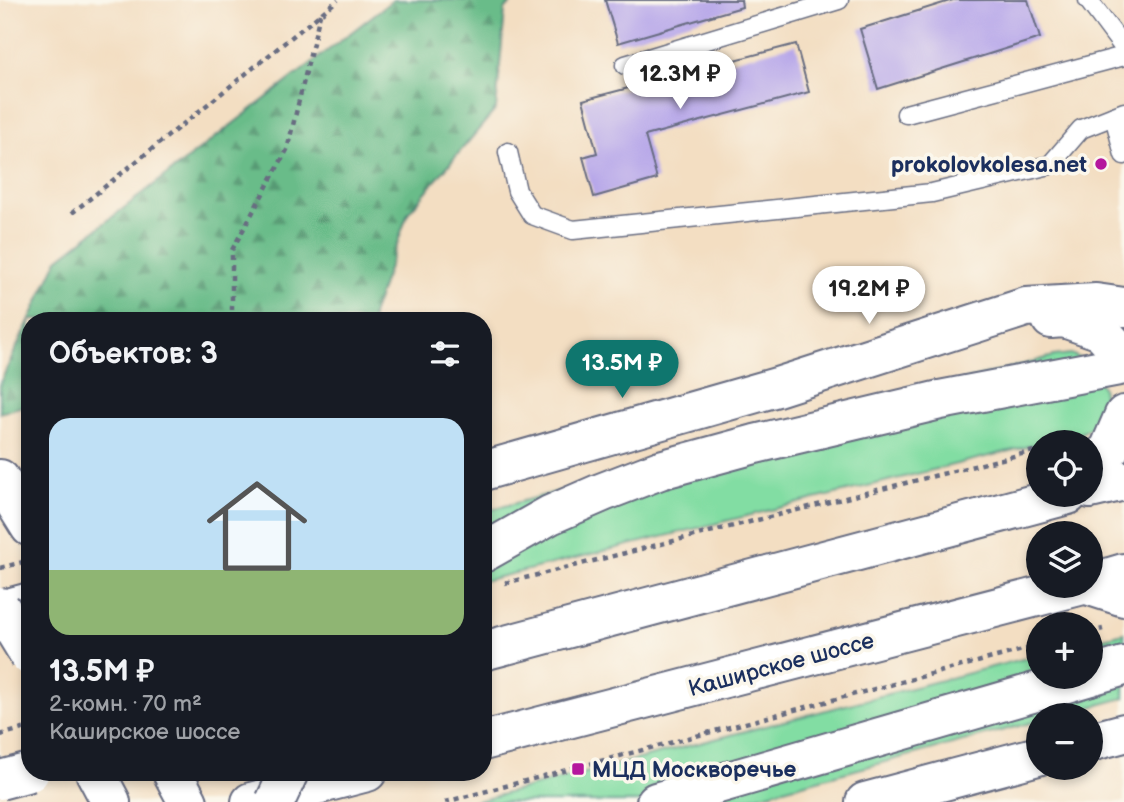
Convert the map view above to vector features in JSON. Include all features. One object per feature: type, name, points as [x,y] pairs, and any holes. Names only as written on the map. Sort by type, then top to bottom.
[{"type":"main road","points":[[492,468],[777,387],[1026,307],[1096,303],[1124,307]]},
{"type":"main road","points":[[979,322],[1064,318],[1101,331],[1124,356]]},
{"type":"main road","points":[[492,567],[550,515],[660,470],[755,443],[940,400],[1124,365]]},
{"type":"main road","points":[[1103,455],[1109,450],[1124,415]]},
{"type":"main road","points":[[0,479],[21,513]]},
{"type":"main road","points":[[1103,486],[1124,481]]},
{"type":"main road","points":[[492,649],[1026,506]]},
{"type":"main road","points":[[1103,580],[1124,573]]},
{"type":"main road","points":[[1103,590],[1124,597]]},
{"type":"main road","name":"Каширское шоссе","points":[[492,739],[1033,598]]},
{"type":"main road","points":[[21,604],[0,609],[21,642]]},
{"type":"main road","points":[[1103,672],[1124,666]]},
{"type":"main road","points":[[656,802],[1047,689]]},
{"type":"main road","points":[[865,802],[1026,759]]},
{"type":"main road","points":[[0,780],[21,774]]},
{"type":"main road","points":[[100,781],[111,802]]},
{"type":"main road","points":[[177,781],[188,802]]},
{"type":"main road","points":[[275,802],[285,781]]},
{"type":"main road","points":[[251,802],[332,781]]},
{"type":"lane","points":[[625,65],[839,0]]},
{"type":"lane","points":[[1087,0],[1124,48]]},
{"type":"lane","points":[[906,114],[1124,56]]},
{"type":"lane","points":[[508,152],[517,191],[532,215],[573,230],[932,193],[1050,165],[1080,129],[1119,114],[1124,155]]},
{"type":"path","points":[[72,213],[338,0]]},
{"type":"path","points":[[232,312],[232,250],[287,150],[321,13]]},
{"type":"path","points":[[492,569],[1026,453]]},
{"type":"path","points":[[0,568],[21,562]]},
{"type":"path","points":[[445,802],[1026,649]]},
{"type":"path","points":[[0,735],[21,729]]},
{"type":"green space","points":[[393,0],[514,0],[505,10],[496,109],[408,213],[373,312],[33,312],[58,259]]},
{"type":"green space","points":[[21,338],[21,407],[0,413],[0,383]]},
{"type":"green space","points":[[1071,354],[1079,358],[1102,387],[1104,402],[1101,417],[1086,430],[1026,430],[1026,447],[492,579],[492,510],[1054,356]]},
{"type":"green space","points":[[1124,633],[1124,698],[1103,704],[1026,703],[1026,724],[735,802],[473,802],[1026,658],[1026,689],[1103,689],[1103,638]]},
{"type":"building","points":[[605,0],[741,0],[742,7],[618,43]]},
{"type":"building","points":[[953,0],[1028,0],[1040,38],[878,89],[860,29]]},
{"type":"building","points":[[796,44],[809,92],[645,136],[657,179],[594,197],[583,157],[597,153],[583,100]]},
{"type":"place","name":"prokolovkolesa.net","points":[[1101,164]]},
{"type":"place","name":"МЦД Москворечье","points":[[578,769]]}]
